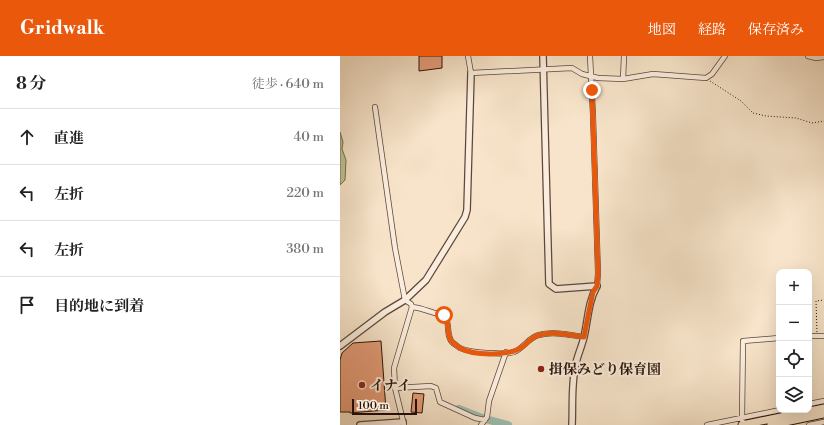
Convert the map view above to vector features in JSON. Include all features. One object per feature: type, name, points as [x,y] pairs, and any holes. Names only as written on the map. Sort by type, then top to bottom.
[{"type":"highway","points":[[742,423],[824,408]]},
{"type":"highway","points":[[771,425],[824,414]]},
{"type":"street","points":[[340,346],[385,312],[405,300],[426,280],[465,217],[467,210],[471,73],[468,56]]},
{"type":"street","points":[[543,56],[549,284],[556,289],[597,286]]},
{"type":"street","points":[[572,425],[573,381],[576,363],[584,337],[593,292],[597,286],[598,273],[590,56]]},
{"type":"street","points":[[623,79],[624,56]]},
{"type":"street","points":[[471,73],[572,68],[591,77],[623,79],[653,74],[706,78],[712,74],[724,56]]},
{"type":"street","points":[[808,56],[816,58],[824,57]]},
{"type":"street","points":[[375,107],[395,248],[405,300],[411,304],[412,307],[444,315],[447,319],[451,342],[459,348],[476,353],[512,352],[523,347],[532,338],[538,335],[546,334],[584,337]]},
{"type":"street","points":[[360,425],[403,424],[395,388],[394,368],[412,307]]},
{"type":"street","points":[[812,336],[824,336]]},
{"type":"street","points":[[742,423],[743,341],[776,338]]},
{"type":"street","points":[[481,425],[485,420],[489,401],[506,352]]},
{"type":"street","points":[[395,388],[431,386],[436,388],[440,402],[475,418],[485,420]]},
{"type":"street","points":[[812,403],[824,401]]},
{"type":"street","points":[[707,425],[742,423],[776,411]]},
{"type":"street","points":[[810,425],[824,422]]},
{"type":"path","points":[[706,78],[741,101],[752,113],[766,116],[796,118],[812,123],[824,122]]},
{"type":"path","points":[[817,335],[816,301],[824,300]]},
{"type":"green space","points":[[340,132],[343,142],[342,149],[346,160],[345,180],[340,185]]},
{"type":"building","points":[[419,56],[442,56],[442,68],[419,71]]},
{"type":"building","points":[[381,341],[386,410],[350,413],[340,412],[340,360],[342,353],[353,343]]},
{"type":"building","points":[[413,393],[424,394],[422,413],[411,412]]},
{"type":"waterway","points":[[459,409],[482,418],[508,425]]},
{"type":"place","name":"揖保みどり保育園","points":[[541,369]]},
{"type":"place","name":"イナイ","points":[[362,385]]},
{"type":"route","points":[[444,315],[447,319],[451,342],[459,348],[476,353],[512,352],[523,347],[532,338],[538,335],[546,334],[584,337],[593,292],[597,286],[598,273],[592,90]]}]
